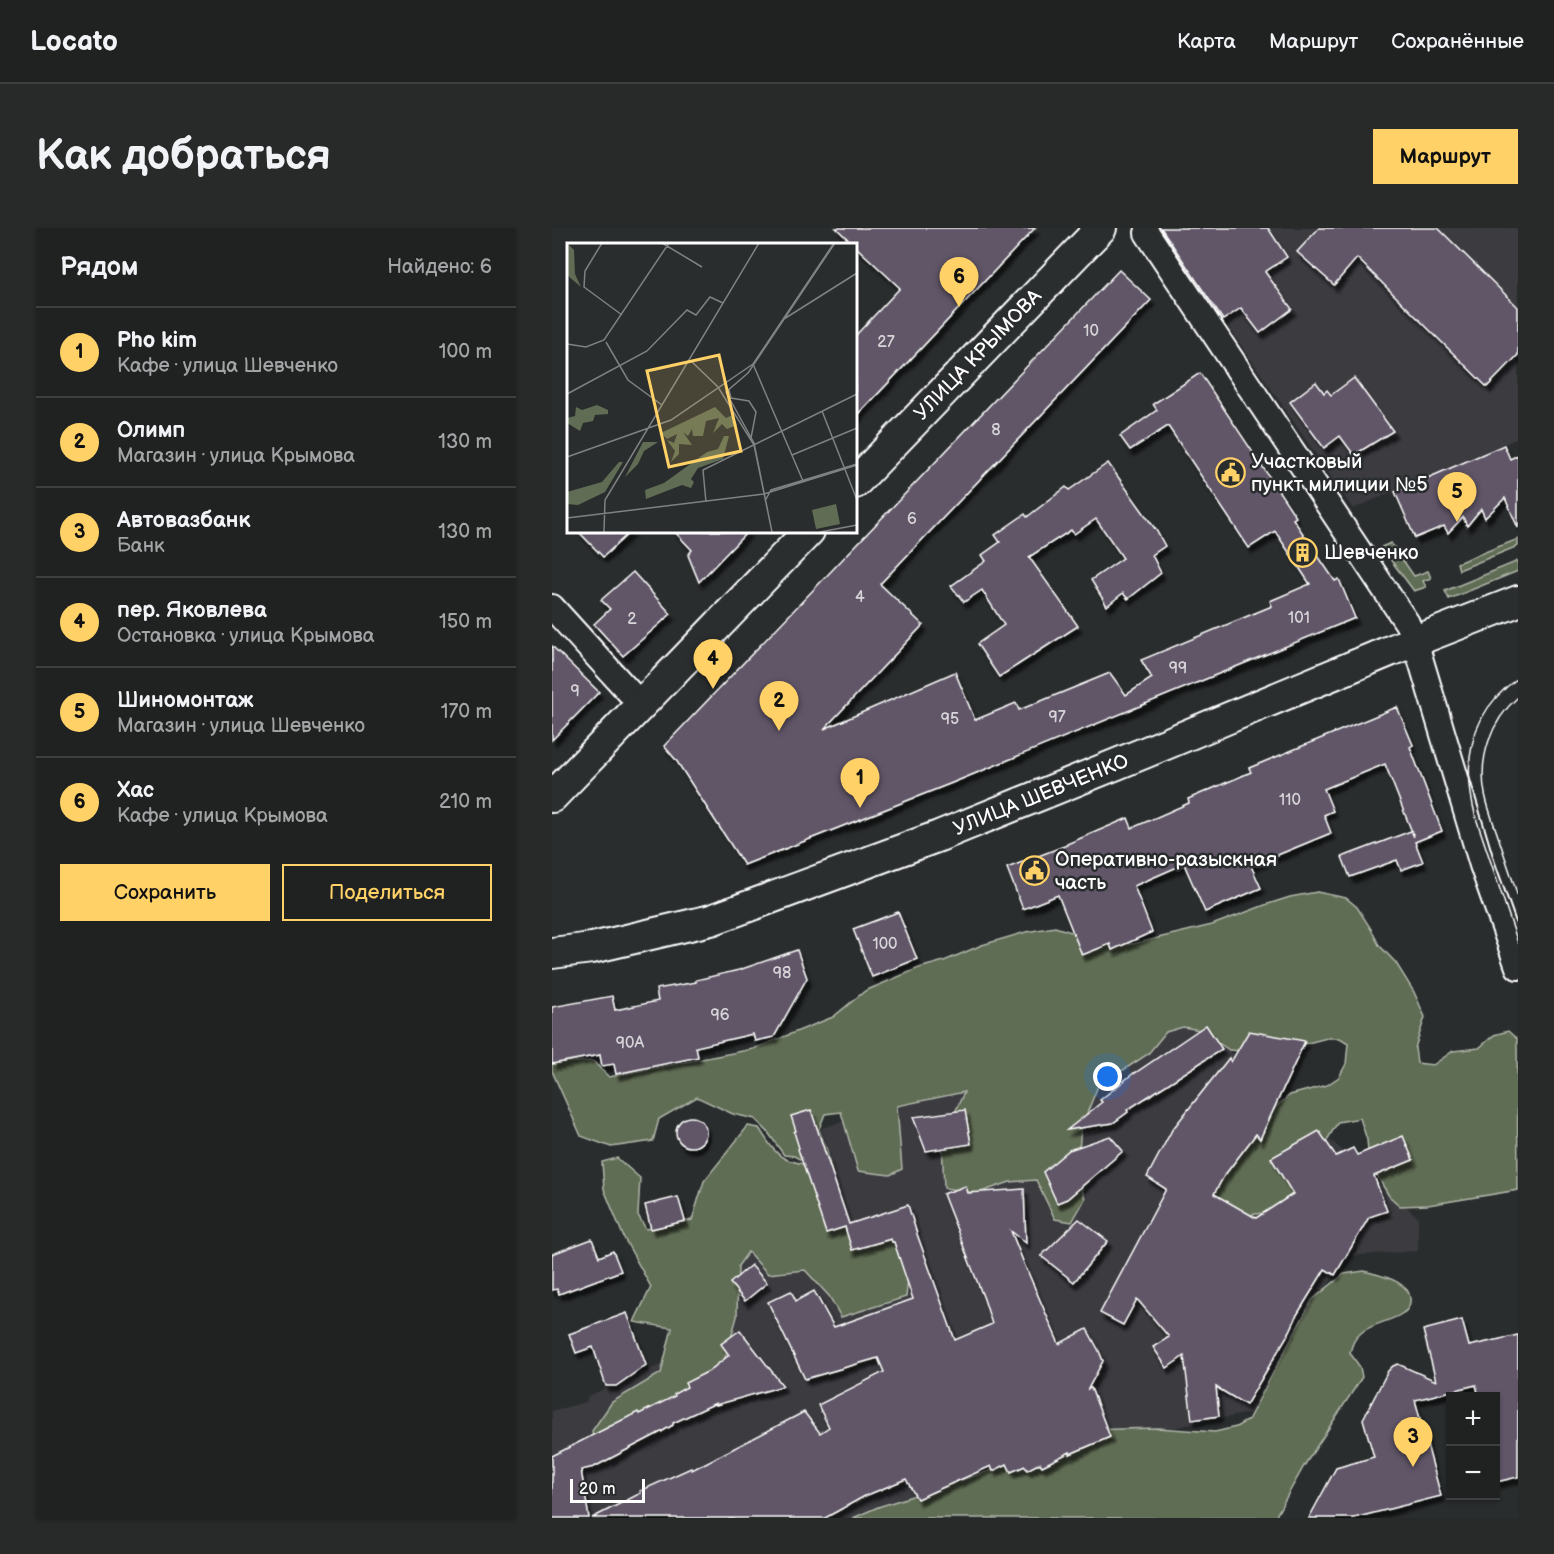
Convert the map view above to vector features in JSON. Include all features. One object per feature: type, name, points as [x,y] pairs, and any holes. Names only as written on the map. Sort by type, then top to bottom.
[{"type":"street","name":"УЛИЦА КРЫМОВА","points":[[856,482],[1101,228]]},
{"type":"street","points":[[1148,233],[1407,623],[1415,641],[1482,865],[1518,967]]},
{"type":"street","points":[[552,798],[808,532]]},
{"type":"street","name":"УЛИЦА ШЕВЧЕНКО","points":[[552,953],[592,948],[711,920],[930,839],[1518,601]]},
{"type":"street","points":[[552,607],[641,705]]},
{"type":"shaded area","points":[[1161,228],[1518,228],[1518,438],[1353,509]]},
{"type":"shaded area","points":[[1178,1006],[1418,1217],[1418,1251],[1345,1256],[1255,1412],[1130,1436],[953,1518],[552,1518],[552,1411],[586,1402],[588,1396],[717,1341],[727,1261],[806,1183],[795,1136],[971,1083],[1063,1095]]},
{"type":"green space","points":[[1518,539],[1518,546],[1459,570],[1457,563]]},
{"type":"green space","points":[[1391,543],[1414,576],[1428,571],[1431,578],[1423,581],[1426,587],[1414,591],[1381,547]]},
{"type":"green space","points":[[1518,561],[1518,571],[1449,599],[1445,591]]},
{"type":"green space","points":[[1317,892],[1346,898],[1357,907],[1379,945],[1396,963],[1414,992],[1425,1017],[1415,1048],[1417,1063],[1433,1065],[1453,1051],[1479,1048],[1494,1035],[1508,1031],[1517,1039],[1518,1190],[1428,1205],[1400,1206],[1389,1196],[1369,1162],[1367,1140],[1360,1118],[1338,1122],[1292,1198],[1263,1213],[1241,1216],[1206,1203],[1247,1140],[1278,1105],[1290,1095],[1327,1085],[1339,1077],[1346,1064],[1348,1043],[1340,1038],[1327,1038],[1269,1053],[1229,1050],[1200,1030],[1183,1027],[1166,1032],[1148,1054],[1100,1081],[1081,1128],[1077,1174],[1085,1199],[1072,1222],[1055,1219],[1036,1180],[1010,1182],[978,1193],[944,1188],[942,1142],[964,1092],[897,1106],[902,1169],[890,1175],[858,1171],[841,1112],[825,1114],[819,1129],[831,1169],[824,1172],[794,1156],[784,1155],[767,1131],[755,1119],[733,1114],[697,1097],[659,1119],[653,1141],[611,1147],[581,1136],[552,1071],[552,1063],[593,1061],[609,1077],[753,1049],[833,1017],[865,991],[919,968],[1026,932],[1055,927],[1117,944],[1133,944],[1212,925],[1290,897]]},
{"type":"green space","points":[[748,1126],[759,1128],[771,1146],[783,1158],[806,1165],[852,1231],[896,1219],[910,1258],[906,1297],[841,1317],[829,1296],[805,1270],[768,1274],[748,1252],[738,1266],[737,1317],[720,1375],[595,1453],[592,1431],[612,1402],[661,1373],[672,1328],[634,1322],[651,1287],[624,1238],[604,1189],[602,1162],[617,1158],[640,1178],[638,1215],[646,1229],[692,1220],[704,1181]]},
{"type":"green space","points":[[1364,1271],[1400,1284],[1409,1295],[1409,1305],[1404,1312],[1365,1330],[1355,1340],[1350,1353],[1360,1367],[1362,1377],[1304,1466],[1277,1514],[1277,1518],[853,1518],[878,1507],[993,1470],[1083,1430],[1157,1428],[1215,1432],[1236,1427],[1248,1420],[1312,1300],[1344,1274]]},
{"type":"building","points":[[836,228],[1035,228],[856,417],[856,335],[900,288],[856,247],[856,243],[852,243]]},
{"type":"building","points":[[1161,228],[1268,228],[1287,257],[1265,272],[1292,309],[1260,333],[1241,308],[1223,320]]},
{"type":"building","points":[[1319,228],[1438,228],[1518,307],[1518,355],[1487,387],[1357,258],[1334,285],[1297,252]]},
{"type":"building","points":[[1119,270],[1151,300],[880,584],[923,625],[824,729],[955,672],[975,720],[1016,703],[1019,710],[1110,673],[1126,695],[1152,678],[1141,660],[1272,606],[1270,601],[1310,584],[1275,531],[1249,548],[1168,426],[1130,450],[1120,436],[1157,410],[1153,404],[1200,373],[1296,517],[1293,519],[1335,581],[1339,579],[1355,618],[952,783],[744,865],[676,760],[664,746]]},
{"type":"building","points":[[1354,378],[1393,431],[1354,455],[1340,436],[1324,448],[1290,402],[1316,382],[1324,393],[1327,390],[1331,395]]},
{"type":"building","points":[[1504,445],[1510,459],[1518,455],[1518,528],[1505,498],[1485,518],[1481,509],[1467,526],[1463,517],[1448,533],[1444,526],[1415,538],[1395,492]]},
{"type":"building","points":[[1108,463],[1165,546],[1152,555],[1161,573],[1128,599],[1123,593],[1107,606],[1091,580],[1123,558],[1096,519],[1074,534],[1071,530],[1029,557],[1078,626],[999,677],[977,644],[1004,625],[982,590],[964,602],[951,586],[986,561],[982,555],[1000,542],[995,535],[1025,514],[1027,517],[1066,487],[1069,490]]},
{"type":"building","points":[[579,532],[630,532],[603,557]]},
{"type":"building","points":[[675,532],[747,532],[699,582],[688,555],[692,550]]},
{"type":"building","points":[[633,572],[671,614],[623,656],[594,624],[610,609],[601,600]]},
{"type":"building","points":[[552,646],[599,692],[552,740]]},
{"type":"building","points":[[1397,707],[1413,745],[1410,747],[1442,831],[1415,842],[1423,862],[1401,870],[1397,860],[1350,877],[1342,857],[1411,831],[1414,837],[1385,764],[1324,789],[1333,811],[1324,815],[1331,833],[1251,866],[1261,888],[1205,912],[1184,864],[1134,886],[1152,932],[1112,950],[1110,944],[1082,955],[1058,895],[1023,909],[1007,868],[1128,818],[1132,828],[1189,803],[1188,799],[1251,772],[1249,768]]},
{"type":"building","points":[[898,912],[917,959],[872,977],[853,929]]},
{"type":"building","points":[[797,950],[807,978],[774,1037],[755,1041],[753,1034],[696,1047],[698,1057],[616,1074],[614,1064],[602,1066],[600,1055],[552,1064],[552,1007],[612,996],[615,1010],[658,1001],[656,989],[696,982],[696,980],[739,970]]},
{"type":"building","points":[[1206,1025],[1222,1049],[1127,1110],[1128,1112],[1113,1123],[1067,1130],[1135,1072]]},
{"type":"building","points":[[1249,1031],[1305,1041],[1260,1139],[1256,1134],[1224,1176],[1214,1194],[1256,1218],[1293,1194],[1271,1158],[1319,1131],[1336,1156],[1353,1148],[1357,1155],[1403,1136],[1413,1160],[1374,1176],[1387,1211],[1369,1217],[1335,1275],[1325,1269],[1246,1405],[1216,1387],[1219,1416],[1192,1420],[1184,1356],[1167,1368],[1153,1347],[1169,1337],[1137,1299],[1123,1325],[1100,1313],[1166,1189],[1147,1177],[1172,1130],[1229,1058],[1231,1062]]},
{"type":"building","points":[[811,1110],[849,1224],[908,1205],[955,1340],[992,1324],[943,1194],[966,1186],[968,1193],[1024,1189],[1026,1243],[1011,1231],[1059,1344],[1087,1329],[1099,1351],[1103,1361],[1088,1389],[1091,1388],[1110,1437],[1070,1454],[1070,1452],[1042,1466],[1040,1463],[1027,1470],[1025,1466],[1011,1472],[1007,1464],[993,1471],[991,1466],[917,1499],[906,1479],[865,1496],[825,1518],[592,1518],[641,1493],[640,1491],[691,1468],[692,1470],[804,1412],[820,1433],[829,1427],[818,1405],[884,1372],[878,1358],[805,1379],[768,1302],[791,1291],[796,1301],[814,1291],[834,1327],[913,1299],[891,1239],[852,1250],[845,1227],[826,1233],[798,1149],[791,1116]]},
{"type":"building","points":[[965,1110],[971,1144],[926,1151],[913,1117]]},
{"type":"building","points":[[691,1117],[702,1121],[706,1132],[702,1143],[691,1147],[680,1143],[676,1132],[680,1121]]},
{"type":"building","points":[[1110,1136],[1123,1151],[1067,1199],[1057,1203],[1043,1172],[1069,1150]]},
{"type":"building","points":[[678,1197],[685,1221],[651,1229],[645,1205]]},
{"type":"building","points":[[1079,1219],[1108,1241],[1074,1282],[1041,1256]]},
{"type":"building","points":[[592,1239],[599,1257],[613,1251],[621,1271],[559,1294],[557,1289],[552,1290],[552,1254]]},
{"type":"building","points":[[751,1265],[767,1283],[745,1301],[730,1283]]},
{"type":"building","points":[[627,1313],[646,1365],[616,1386],[606,1386],[593,1347],[576,1353],[569,1334]]},
{"type":"building","points":[[1462,1320],[1469,1346],[1518,1335],[1518,1477],[1500,1481],[1500,1392],[1478,1392],[1476,1385],[1415,1400],[1441,1496],[1354,1518],[1309,1518],[1336,1468],[1374,1457],[1363,1419],[1388,1371],[1398,1364],[1436,1381],[1423,1330]]},
{"type":"building","points":[[740,1330],[783,1386],[716,1405],[716,1403],[673,1423],[661,1432],[594,1467],[581,1470],[589,1518],[552,1518],[552,1456],[638,1412],[639,1414],[675,1396],[674,1394],[687,1387],[685,1383],[709,1371],[729,1355],[721,1344]]},
{"type":"tram line","points":[[1518,678],[1502,692],[1479,723],[1473,740],[1469,777],[1476,818],[1518,943]]},
{"type":"tram line","points":[[1518,697],[1500,717],[1489,741],[1483,767],[1485,794],[1518,897]]},
{"type":"place","name":"Хас","points":[[959,307]]},
{"type":"place","name":"Участковый пункт милиции №5","points":[[1230,473]]},
{"type":"place","name":"Шиномонтаж","points":[[1457,522]]},
{"type":"place","name":"Шевченко","points":[[1303,553]]},
{"type":"place","name":"пер. Яковлева","points":[[713,689]]},
{"type":"place","name":"Олимп","points":[[779,731]]},
{"type":"place","name":"Pho kim","points":[[860,808]]},
{"type":"place","name":"Оперативно-разыскная часть","points":[[1034,871]]},
{"type":"place","name":"Автовазбанк","points":[[1413,1467]]}]
